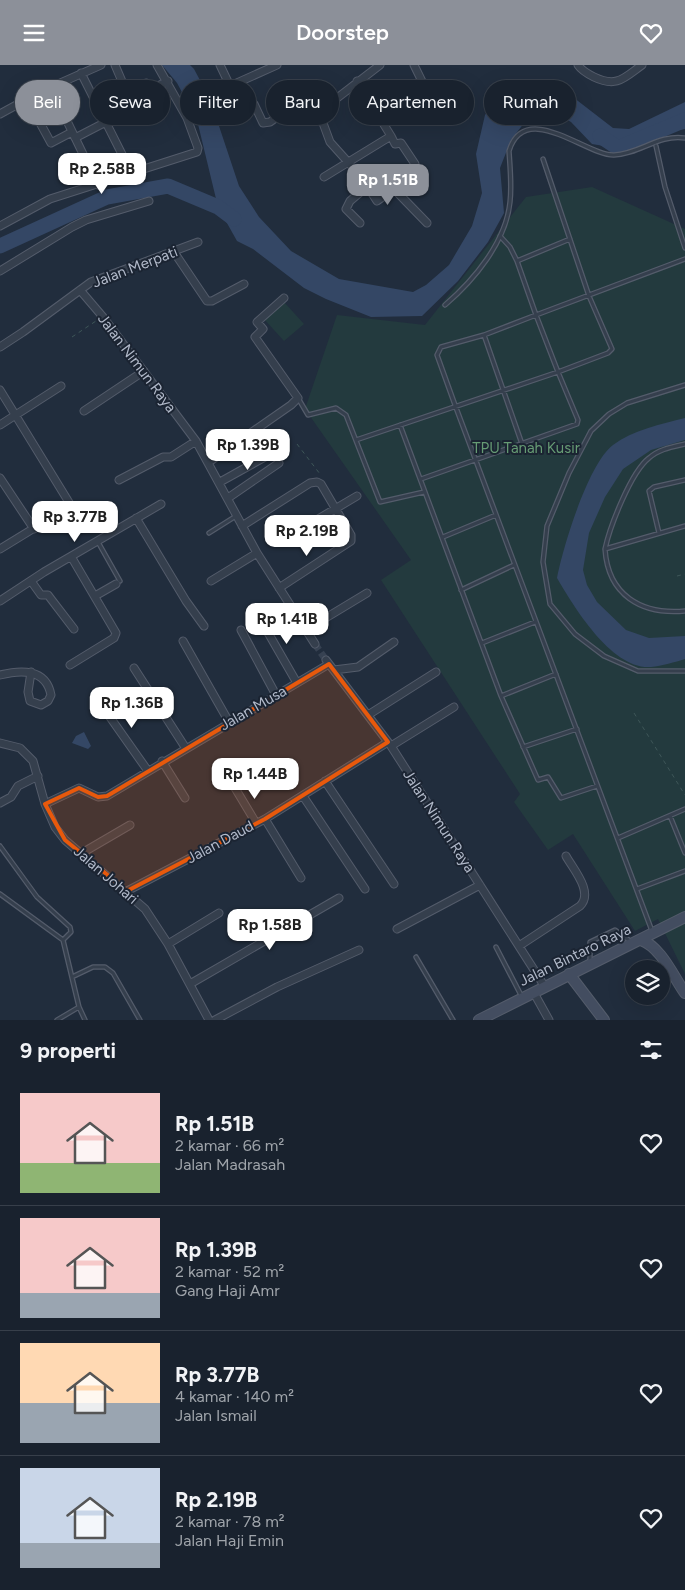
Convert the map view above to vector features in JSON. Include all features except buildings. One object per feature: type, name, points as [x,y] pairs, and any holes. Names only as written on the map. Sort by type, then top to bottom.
[{"type":"main road","name":"Jalan Bintaro Raya","points":[[479,1020],[685,917]]},
{"type":"main road","points":[[655,933],[656,950]]},
{"type":"main road","points":[[637,941],[649,943],[656,950],[685,993]]},
{"type":"main road","points":[[570,974],[604,1020]]},
{"type":"street","points":[[67,80],[101,65]]},
{"type":"street","points":[[115,65],[121,80]]},
{"type":"street","points":[[157,65],[167,80]]},
{"type":"street","points":[[220,65],[230,86],[277,65]]},
{"type":"street","points":[[358,80],[380,65]]},
{"type":"street","points":[[414,65],[421,80]]},
{"type":"street","points":[[578,65],[592,76],[612,83],[642,65]]},
{"type":"street","points":[[81,73],[90,91]]},
{"type":"street","points":[[170,84],[180,99]]},
{"type":"street","points":[[339,96],[349,88]]},
{"type":"street","points":[[0,114],[15,106]]},
{"type":"street","points":[[256,108],[263,123],[266,123]]},
{"type":"street","points":[[41,125],[51,143],[99,125]]},
{"type":"street","points":[[69,125],[98,185]]},
{"type":"street","points":[[108,125],[132,174]]},
{"type":"street","points":[[0,226],[50,199],[197,152],[198,148],[191,125]]},
{"type":"street","points":[[324,125],[330,142],[366,184],[377,201],[394,189],[427,223]]},
{"type":"street","points":[[384,125],[395,144],[401,143],[416,164]]},
{"type":"street","points":[[324,177],[391,136]]},
{"type":"street","points":[[360,223],[347,212],[346,206],[364,189],[366,184]]},
{"type":"street","points":[[0,271],[86,220],[149,201]]},
{"type":"street","name":"Jalan Merpati","points":[[0,347],[24,332],[80,290],[105,276],[198,242]]},
{"type":"street","points":[[174,252],[207,301],[212,301],[244,284]]},
{"type":"street","name":"Jalan Nimun Raya","points":[[80,290],[103,317],[196,441],[209,461],[257,553],[315,644]]},
{"type":"street","points":[[209,461],[291,405],[298,398],[256,337],[263,329],[257,322],[284,298]]},
{"type":"street","points":[[84,411],[144,371]]},
{"type":"street","points":[[0,425],[61,386]]},
{"type":"street","points":[[0,390],[70,504],[67,508],[0,549]]},
{"type":"street","points":[[119,480],[163,457],[170,457],[196,441]]},
{"type":"street","points":[[220,482],[283,447]]},
{"type":"street","points":[[228,498],[279,463]]},
{"type":"street","points":[[0,478],[3,488],[34,529]]},
{"type":"street","points":[[242,526],[314,482],[321,484],[351,535],[351,541],[279,588]]},
{"type":"street","points":[[313,522],[357,496]]},
{"type":"street","points":[[0,601],[136,518],[161,505]]},
{"type":"street","points":[[136,518],[186,601],[204,626]]},
{"type":"street","points":[[211,581],[257,553]]},
{"type":"street","points":[[70,665],[118,635],[72,558]]},
{"type":"street","points":[[31,581],[41,595],[48,595],[52,599],[74,629]]},
{"type":"street","points":[[95,596],[118,582]]},
{"type":"street","points":[[302,625],[314,625],[367,593]]},
{"type":"street","points":[[259,617],[297,683]]},
{"type":"street","points":[[241,630],[276,695]]},
{"type":"street","points":[[183,641],[229,722]]},
{"type":"street","points":[[334,670],[358,667],[394,642]]},
{"type":"street","name":"Jalan Nimun Raya","points":[[327,662],[390,744],[545,987]]},
{"type":"street","name":"Jalan Musa","points":[[45,804],[79,788],[98,797],[108,796],[185,747],[297,683],[327,662]]},
{"type":"street","points":[[134,668],[185,747]]},
{"type":"street","points":[[0,675],[22,670],[31,673],[43,678],[50,690],[50,695],[48,701],[41,705],[30,701],[28,692],[31,673]]},
{"type":"street","points":[[368,715],[436,672]]},
{"type":"street","points":[[100,703],[148,771]]},
{"type":"street","name":"Jalan Daud","points":[[127,891],[265,819],[325,781],[454,707]]},
{"type":"street","name":"Jalan Johari","points":[[2,746],[20,748],[33,761],[45,804],[55,827],[65,840],[127,891],[144,909],[168,944],[209,1020]]},
{"type":"street","points":[[162,761],[185,798]]},
{"type":"street","points":[[0,803],[11,797],[18,786],[38,776]]},
{"type":"street","points":[[325,781],[394,884]]},
{"type":"street","points":[[235,788],[256,823]]},
{"type":"street","points":[[303,795],[365,889]]},
{"type":"street","points":[[265,819],[301,878]]},
{"type":"street","points":[[82,853],[130,825]]},
{"type":"street","points":[[519,946],[580,906],[585,900],[585,891],[566,856]]},
{"type":"street","points":[[398,929],[480,885]]},
{"type":"street","points":[[190,984],[339,898]]},
{"type":"street","points":[[168,944],[219,913]]},
{"type":"street","points":[[215,1020],[277,987],[359,950]]},
{"type":"street","points":[[534,993],[549,1020]]},
{"type":"lane","points":[[445,305],[479,269],[500,236],[507,220],[510,201],[509,151],[512,143],[527,131],[536,129],[552,132],[582,143],[603,154],[613,155],[622,154],[661,139],[685,138]]},
{"type":"lane","points":[[656,146],[665,187],[685,247]]},
{"type":"lane","points":[[356,440],[455,405],[558,372],[608,353],[612,349],[589,296],[543,159]]},
{"type":"lane","points":[[421,479],[578,423],[517,261],[510,247],[500,236]]},
{"type":"lane","points":[[517,261],[570,239]]},
{"type":"lane","points":[[655,933],[535,622],[455,405],[437,355],[437,350],[441,347],[484,335],[685,259]]},
{"type":"lane","points":[[484,335],[522,444]]},
{"type":"lane","points":[[685,385],[627,403],[590,431],[569,473],[547,526],[543,562],[550,604],[575,634],[604,657],[638,671],[685,671]]},
{"type":"lane","points":[[298,398],[308,415],[336,408],[346,415],[380,502],[424,492]]},
{"type":"lane","points":[[400,425],[501,696],[538,781],[548,777],[559,798],[597,786]]},
{"type":"lane","points":[[685,444],[663,449],[642,464],[610,526],[605,549],[606,565],[616,585],[637,605],[668,613],[685,611]]},
{"type":"lane","points":[[660,533],[648,491],[654,487],[685,479]]},
{"type":"lane","points":[[443,537],[496,515]]},
{"type":"lane","points":[[209,533],[237,516]]},
{"type":"lane","points":[[605,549],[685,526]]},
{"type":"lane","points":[[98,542],[118,582]]},
{"type":"lane","points":[[460,590],[514,565]]},
{"type":"lane","points":[[482,643],[535,622]]},
{"type":"lane","points":[[501,696],[556,674]]},
{"type":"lane","points":[[523,747],[576,729]]},
{"type":"lane","points":[[618,838],[685,809]]},
{"type":"lane","points":[[670,816],[685,853]]},
{"type":"lane","points":[[0,846],[37,897],[70,927],[71,932],[63,940]]},
{"type":"lane","points":[[637,889],[685,871]]},
{"type":"lane","points":[[0,894],[63,940],[79,1007],[85,1020]]},
{"type":"lane","points":[[590,965],[590,942],[614,930],[637,941]]},
{"type":"lane","points":[[496,947],[522,998]]},
{"type":"lane","points":[[416,957],[453,1020]]},
{"type":"lane","points":[[72,977],[93,967],[105,967],[113,973],[140,1020]]},
{"type":"lane","points":[[57,1020],[79,1007]]},
{"type":"path","points":[[72,337],[103,317]]},
{"type":"path","points":[[297,444],[320,473],[314,482]]},
{"type":"path","points":[[677,576],[685,574]]},
{"type":"path","points":[[634,713],[685,795]]},
{"type":"highlighted area","points":[[329,664],[388,742],[265,819],[127,891],[65,840],[45,804],[79,788],[98,797],[107,796]]},
{"type":"green space","name":"TPU Tanah Kusir","points":[[592,187],[685,229],[685,974],[658,919],[635,931],[573,834],[548,850],[514,802],[520,794],[381,580],[411,560],[305,409],[337,315],[425,325],[526,197]]},
{"type":"green space","points":[[284,302],[304,324],[284,341],[264,319]]},
{"type":"water","points":[[162,65],[190,65],[200,80],[180,80],[180,89]]},
{"type":"water","points":[[576,99],[613,128],[629,129],[685,102],[685,129],[653,134],[616,148],[592,144],[574,125],[576,125]]},
{"type":"water","points":[[484,119],[484,125],[523,125],[511,140],[500,168],[504,213],[488,242],[458,281],[422,316],[371,317],[304,288],[253,249],[237,241],[218,207],[198,125],[219,125],[239,186],[259,217],[291,251],[339,279],[413,292],[426,285],[449,265],[472,226],[482,193],[476,154]]},
{"type":"water","points":[[685,418],[685,440],[651,450],[623,469],[605,497],[589,533],[583,570],[587,585],[597,602],[626,630],[649,638],[685,636],[685,659],[651,667],[636,665],[622,658],[596,635],[573,605],[557,578],[578,507],[595,469],[604,455],[613,445],[629,435]]},
{"type":"water","points":[[84,732],[91,746],[88,749],[72,743],[76,736]]},
{"type":"waterway","points":[[600,136],[618,148],[685,120]]},
{"type":"waterway","points":[[0,246],[107,197],[168,186],[218,207],[234,219]]},
{"type":"tunnel","points":[[315,644],[326,660]]}]
